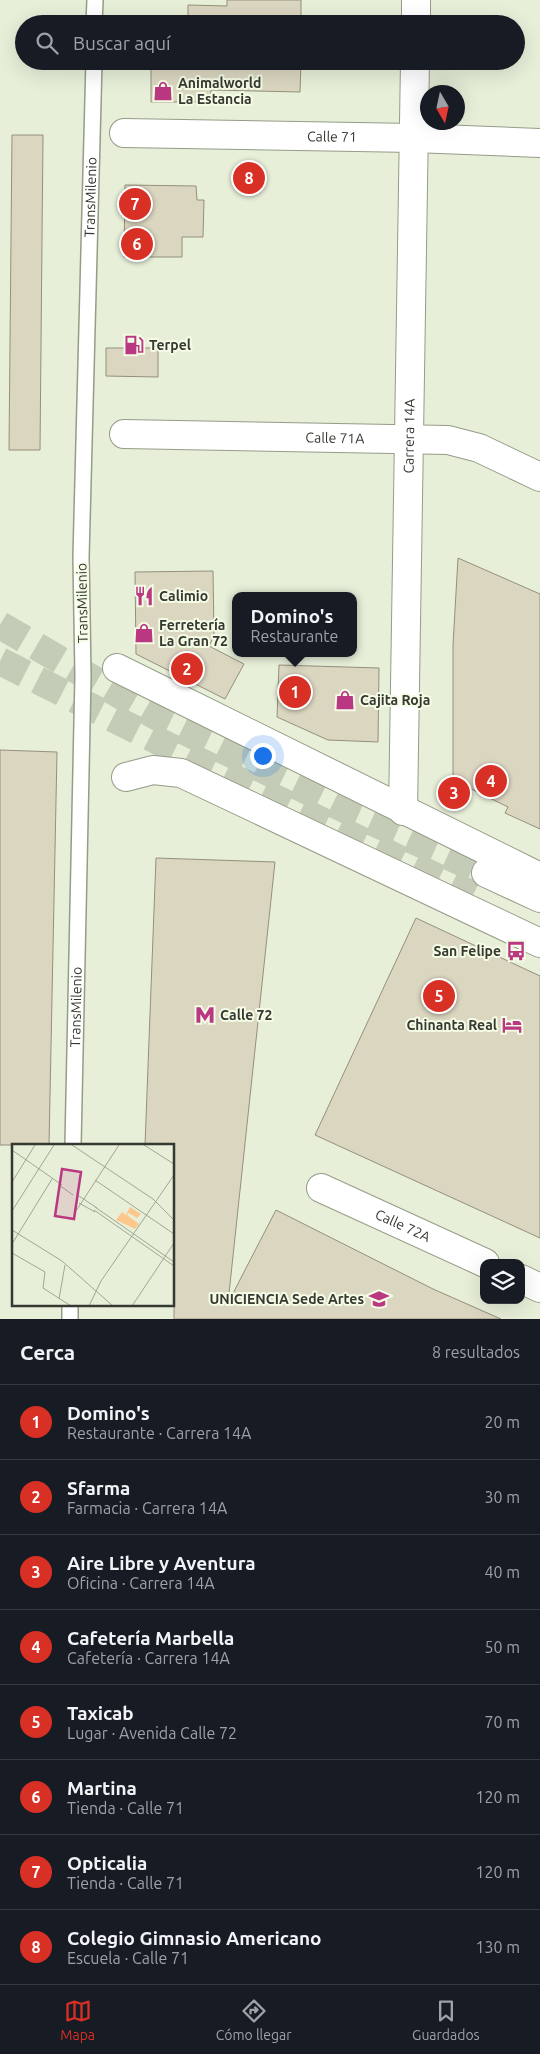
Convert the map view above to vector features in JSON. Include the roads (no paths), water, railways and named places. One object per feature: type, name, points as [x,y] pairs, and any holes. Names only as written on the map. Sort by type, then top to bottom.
[{"type":"street","points":[[416,0],[416,15]]},
{"type":"street","name":"Carrera 14A","points":[[403,811],[415,70]]},
{"type":"street","name":"Calle 71","points":[[124,133],[414,138],[540,143]]},
{"type":"street","name":"Calle 71A","points":[[124,434],[448,440],[479,448],[540,477]]},
{"type":"street","points":[[117,668],[403,811],[540,877]]},
{"type":"street","points":[[126,777],[153,770],[181,773],[540,942]]},
{"type":"street","points":[[540,898],[479,884],[540,927]]},
{"type":"street","name":"Calle 72A","points":[[321,1188],[480,1261]]},
{"type":"street","points":[[525,1281],[540,1288]]},
{"type":"lane","points":[[94,15],[95,0]]},
{"type":"lane","name":"TransMilenio","points":[[73,1144],[83,676],[81,558],[94,70]]},
{"type":"lane","points":[[70,1306],[70,1319]]},
{"type":"tunnel","points":[[0,625],[168,723],[357,815],[486,873]]},
{"type":"tunnel","points":[[0,661],[160,742],[473,895]]},
{"type":"place","name":"Animalworld La Estancia","points":[[163,91]]},
{"type":"place","name":"Colegio Gimnasio Americano","points":[[249,178]]},
{"type":"place","name":"Opticalia","points":[[135,204]]},
{"type":"place","name":"Martina","points":[[137,244]]},
{"type":"place","name":"Terpel","points":[[134,345]]},
{"type":"place","name":"Calimio","points":[[144,596]]},
{"type":"place","name":"Ferretería La Gran 72","points":[[144,633]]},
{"type":"place","name":"Sfarma","points":[[187,669]]},
{"type":"place","name":"Domino's","points":[[295,692]]},
{"type":"place","name":"Cajita Roja","points":[[345,700]]},
{"type":"place","name":"Cafetería Marbella","points":[[491,781]]},
{"type":"place","name":"Aire Libre y Aventura","points":[[454,793]]},
{"type":"place","name":"San Felipe","points":[[516,951]]},
{"type":"place","name":"Taxicab","points":[[439,996]]},
{"type":"place","name":"Calle 72","points":[[205,1015]]},
{"type":"place","name":"Chinanta Real","points":[[512,1025]]},
{"type":"place","name":"UNICIENCIA Sede Artes","points":[[379,1299]]}]
